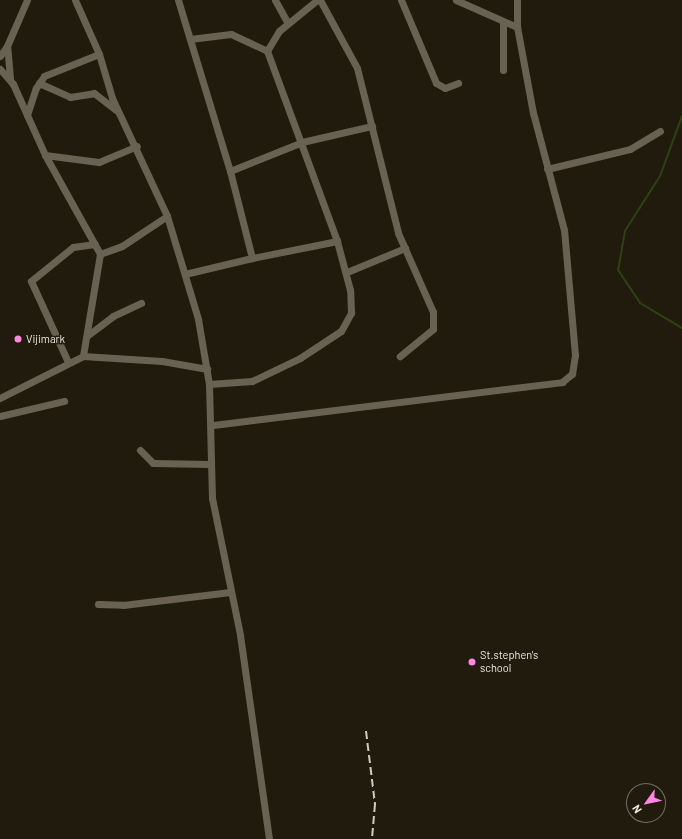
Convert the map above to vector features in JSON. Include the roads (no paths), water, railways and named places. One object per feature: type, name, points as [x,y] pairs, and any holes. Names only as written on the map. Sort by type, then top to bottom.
[{"type":"street","points":[[0,56],[7,46],[27,0]]},
{"type":"street","points":[[75,0],[99,54],[121,115],[138,146],[167,216],[185,274],[208,369],[213,425],[209,464],[269,839]]},
{"type":"street","points":[[178,0],[230,171],[252,258]]},
{"type":"street","points":[[275,0],[288,23]]},
{"type":"street","points":[[267,51],[288,23],[317,0]]},
{"type":"street","points":[[320,0],[357,68],[405,248],[428,299],[434,323],[428,334],[400,356]]},
{"type":"street","points":[[401,0],[436,83],[445,88],[458,83]]},
{"type":"street","points":[[456,0],[503,22],[518,27]]},
{"type":"street","points":[[213,425],[562,382],[572,374],[575,355],[569,305],[569,268],[562,218],[547,169],[518,27],[517,0]]},
{"type":"street","points":[[503,22],[503,70]]},
{"type":"street","points":[[190,39],[231,34],[267,51],[302,142],[337,242],[346,272],[351,313],[341,331],[300,358],[252,381],[210,384]]},
{"type":"street","points":[[7,46],[10,78],[45,155],[100,254],[88,335],[83,356]]},
{"type":"street","points":[[27,115],[39,83],[44,76],[99,54]]},
{"type":"street","points":[[0,69],[10,78]]},
{"type":"street","points":[[39,83],[70,97],[94,94],[121,115]]},
{"type":"street","points":[[230,171],[302,142],[372,126]]},
{"type":"street","points":[[547,169],[630,149],[660,131]]},
{"type":"street","points":[[45,155],[99,162],[138,146]]},
{"type":"street","points":[[100,254],[122,246],[167,216]]},
{"type":"street","points":[[185,274],[252,258],[337,242]]},
{"type":"street","points":[[68,362],[30,281],[73,247],[95,244]]},
{"type":"street","points":[[346,272],[405,248]]},
{"type":"street","points":[[88,335],[113,316],[141,303]]},
{"type":"street","points":[[0,398],[68,362],[83,356],[162,361],[208,369]]},
{"type":"street","points":[[0,416],[64,401]]},
{"type":"street","points":[[140,450],[153,463],[209,464]]},
{"type":"street","points":[[98,604],[123,605],[230,592]]},
{"type":"waterway","points":[[682,116],[660,176],[625,231],[618,270],[640,303],[682,328]]},
{"type":"railway","points":[[366,731],[375,804],[372,839]]},
{"type":"place","name":"Vijimark","points":[[18,339]]},
{"type":"place","name":"St.stephen's school","points":[[472,662]]}]
